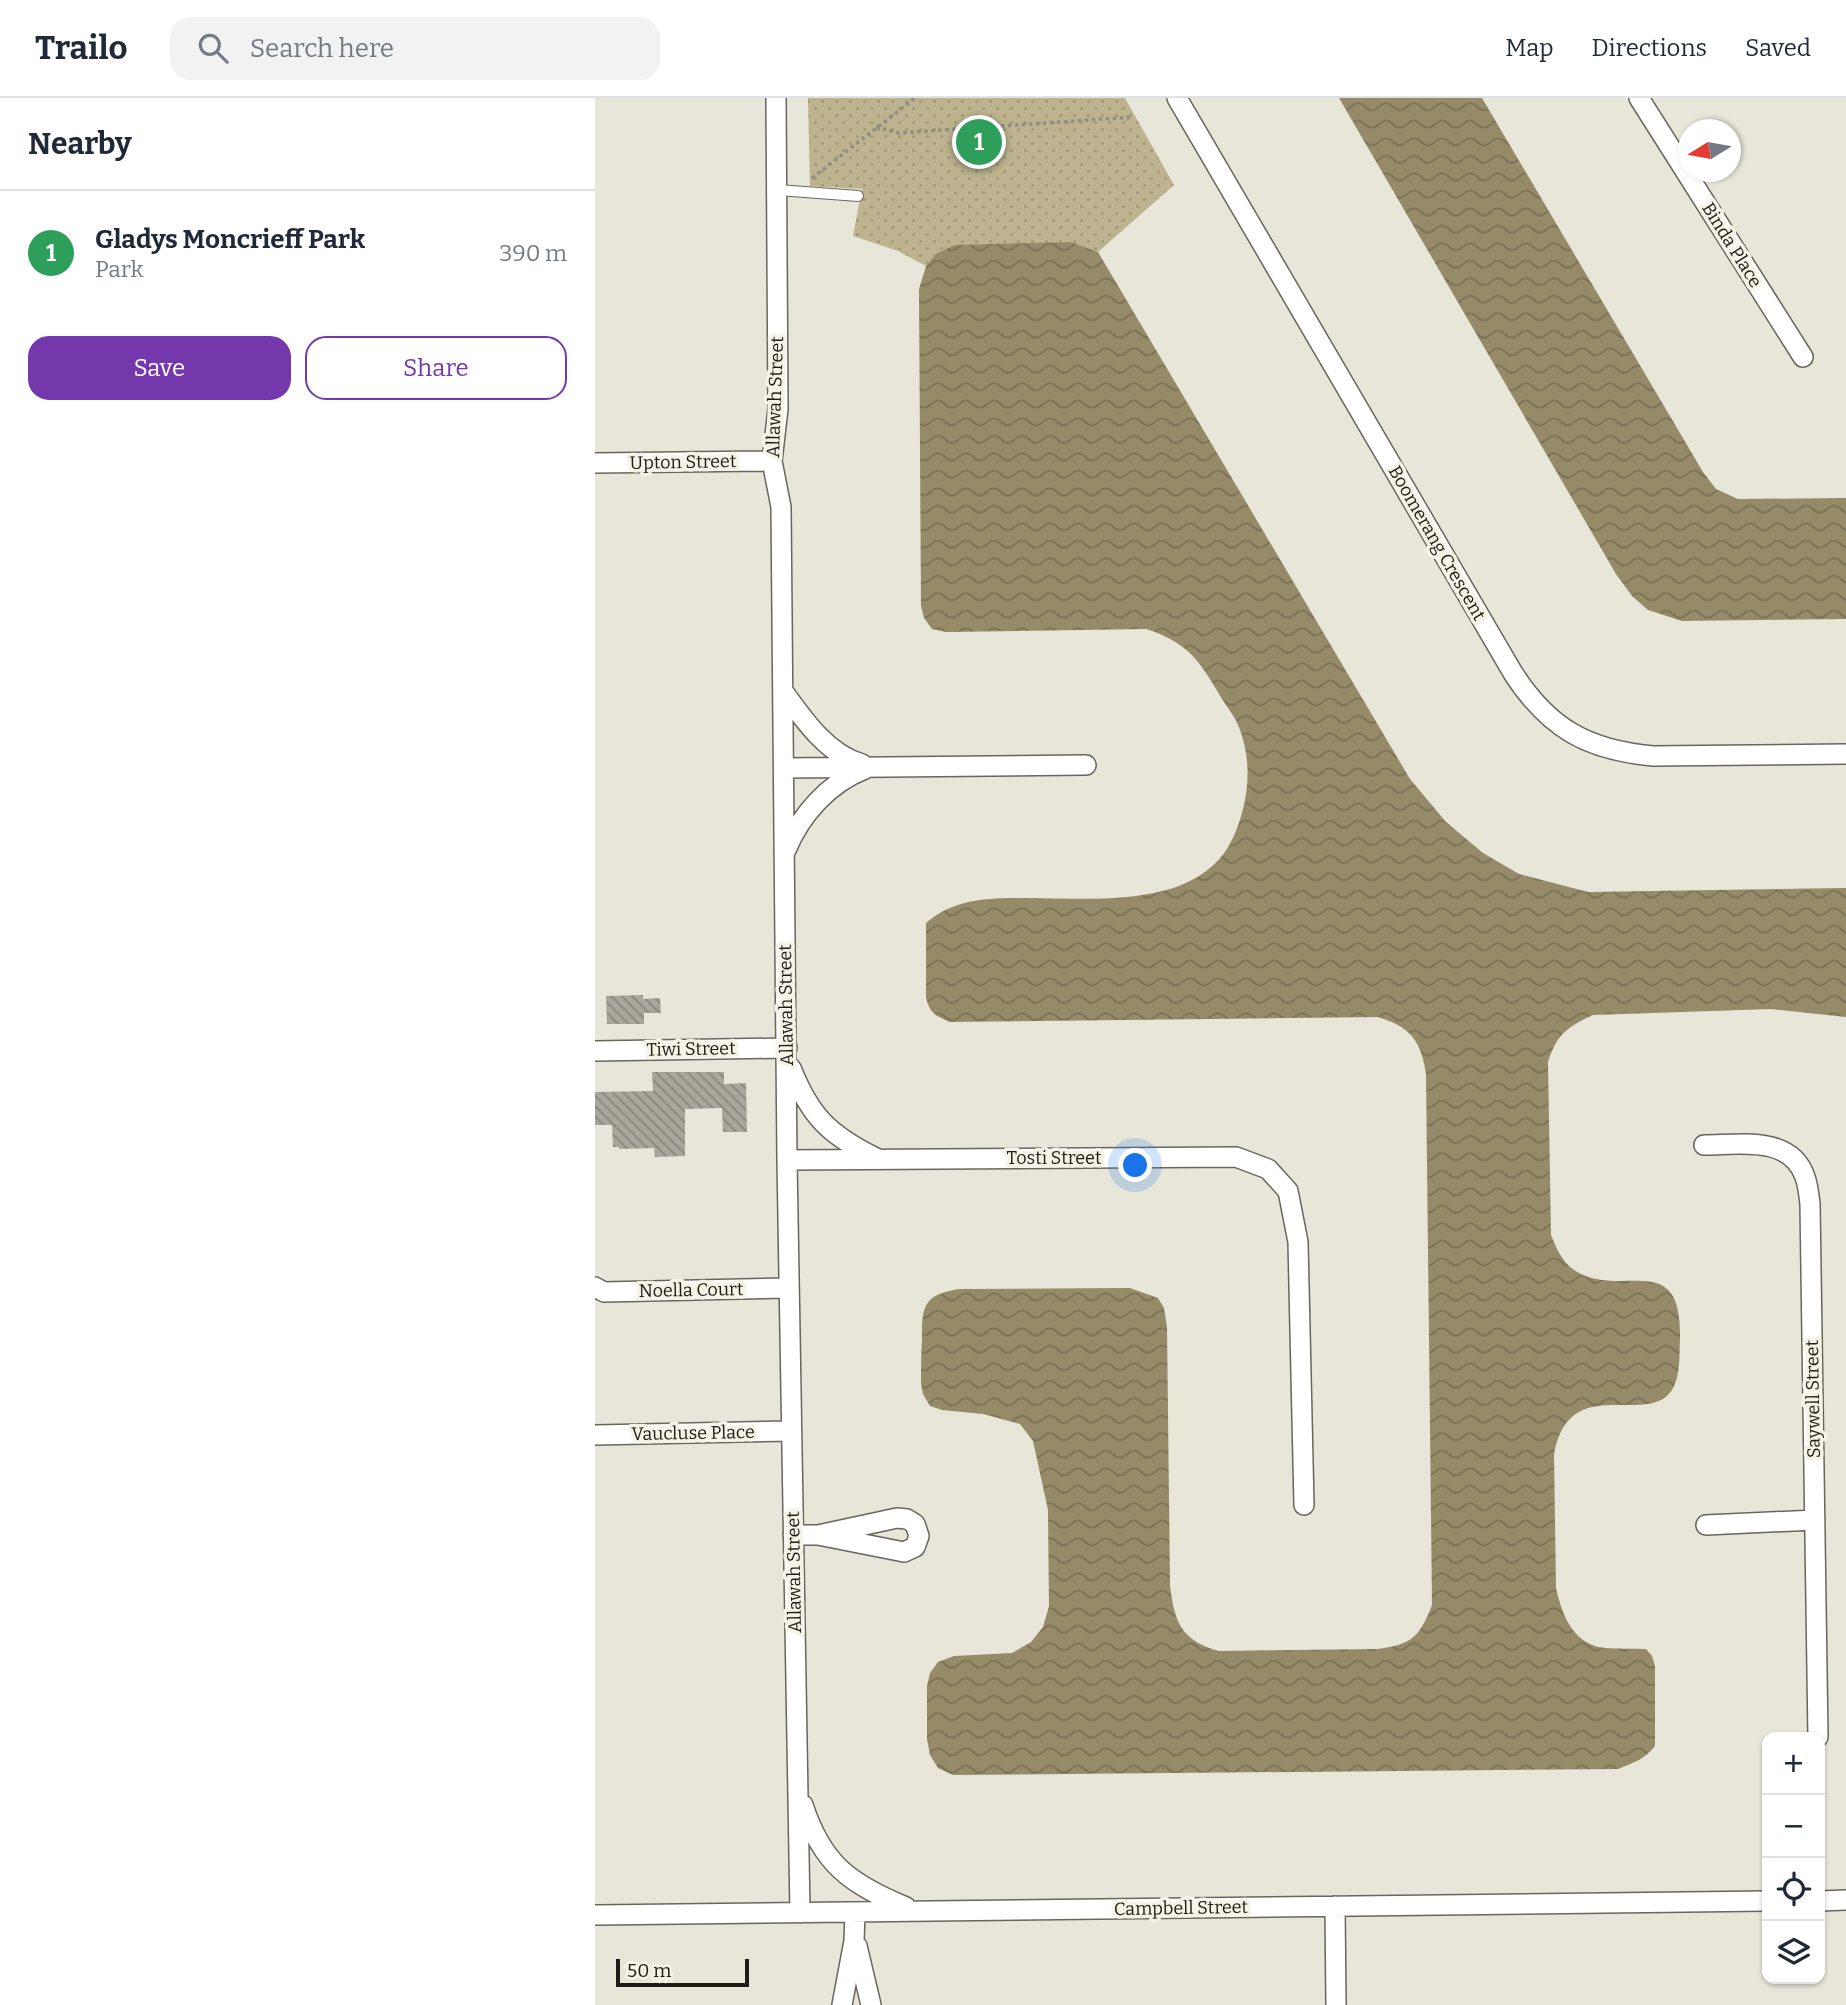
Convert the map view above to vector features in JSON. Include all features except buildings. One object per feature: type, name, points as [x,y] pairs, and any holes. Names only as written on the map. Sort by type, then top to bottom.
[{"type":"street","name":"Allawah Street","points":[[776,98],[778,410],[772,461],[781,507],[787,1160],[800,1913]]},
{"type":"street","name":"Boomerang Crescent","points":[[1177,98],[1513,673],[1527,695],[1543,712],[1565,730],[1592,744],[1623,753],[1653,756],[1846,754]]},
{"type":"street","name":"Binda Place","points":[[1639,98],[1803,357]]},
{"type":"street","name":"Upton Street","points":[[595,463],[772,461]]},
{"type":"street","points":[[783,691],[803,719],[824,741],[850,760],[873,766]]},
{"type":"street","points":[[784,768],[1086,765]]},
{"type":"street","points":[[785,853],[802,821],[821,797],[846,778],[873,766]]},
{"type":"street","name":"Tiwi Street","points":[[595,1051],[787,1053]]},
{"type":"street","points":[[787,1053],[803,1096],[822,1123],[844,1140],[879,1159]]},
{"type":"street","name":"Saywell Street","points":[[1704,1144],[1764,1145],[1785,1151],[1796,1159],[1805,1176],[1810,1204],[1818,1732]]},
{"type":"street","name":"Tosti Street","points":[[787,1160],[1236,1157],[1268,1169],[1288,1191],[1298,1242],[1304,1506]]},
{"type":"street","name":"Noella Court","points":[[595,1287],[604,1292],[789,1288]]},
{"type":"street","name":"Vaucluse Place","points":[[595,1435],[791,1431]]},
{"type":"street","points":[[1706,1525],[1815,1520]]},
{"type":"street","points":[[793,1535],[818,1535]]},
{"type":"street","points":[[798,1787],[812,1829],[835,1865],[862,1887],[915,1911]]},
{"type":"street","points":[[1825,1901],[1846,1900]]},
{"type":"street","name":"Campbell Street","points":[[595,1915],[800,1913],[855,1922],[915,1911],[1762,1901]]},
{"type":"street","points":[[1335,1906],[1336,2005]]},
{"type":"street","points":[[842,2005],[855,1922]]},
{"type":"street","points":[[855,1922],[871,2005]]},
{"type":"lane","points":[[778,190],[858,196]]},
{"type":"path","points":[[805,184],[915,98]]},
{"type":"path","points":[[876,127],[899,132],[1133,117]]},
{"type":"shaded area","points":[[808,98],[1125,98],[1174,185],[1098,252],[1070,242],[936,254],[926,266],[898,251],[853,236],[862,189],[810,186]]},
{"type":"water","points":[[1339,98],[1482,98],[1703,472],[1716,489],[1738,499],[1846,498],[1846,619],[1682,621],[1648,610],[1632,596],[1616,574]]},
{"type":"water","points":[[1071,242],[1098,252],[1410,779],[1446,822],[1483,853],[1519,874],[1588,892],[1846,888],[1846,1017],[1771,1009],[1593,1015],[1564,1032],[1548,1062],[1551,1235],[1557,1249],[1570,1267],[1592,1278],[1659,1284],[1671,1293],[1678,1310],[1679,1365],[1672,1390],[1660,1400],[1645,1404],[1591,1407],[1575,1414],[1562,1429],[1554,1454],[1556,1588],[1564,1614],[1573,1630],[1586,1642],[1606,1648],[1646,1649],[1655,1666],[1655,1746],[1634,1763],[1618,1769],[953,1775],[938,1768],[930,1755],[927,1739],[927,1686],[930,1673],[938,1662],[954,1656],[1012,1653],[1031,1642],[1043,1627],[1049,1606],[1048,1510],[1033,1441],[1020,1424],[983,1414],[942,1410],[930,1406],[923,1394],[921,1362],[924,1310],[931,1299],[947,1292],[959,1289],[1130,1288],[1158,1298],[1164,1308],[1167,1327],[1170,1585],[1177,1619],[1196,1642],[1219,1651],[1378,1649],[1399,1645],[1413,1638],[1423,1625],[1432,1605],[1426,1074],[1421,1052],[1412,1037],[1398,1025],[1378,1017],[950,1022],[934,1013],[927,1002],[926,923],[937,915],[961,904],[986,899],[1133,896],[1160,892],[1185,883],[1207,870],[1225,852],[1237,828],[1245,802],[1247,758],[1237,722],[1201,666],[1185,648],[1174,641],[1146,629],[946,632],[932,629],[924,618],[921,606],[919,289],[926,266],[936,254],[955,245]]},
{"type":"place","name":"Gladys Moncrieff Park","points":[[979,142]]}]
